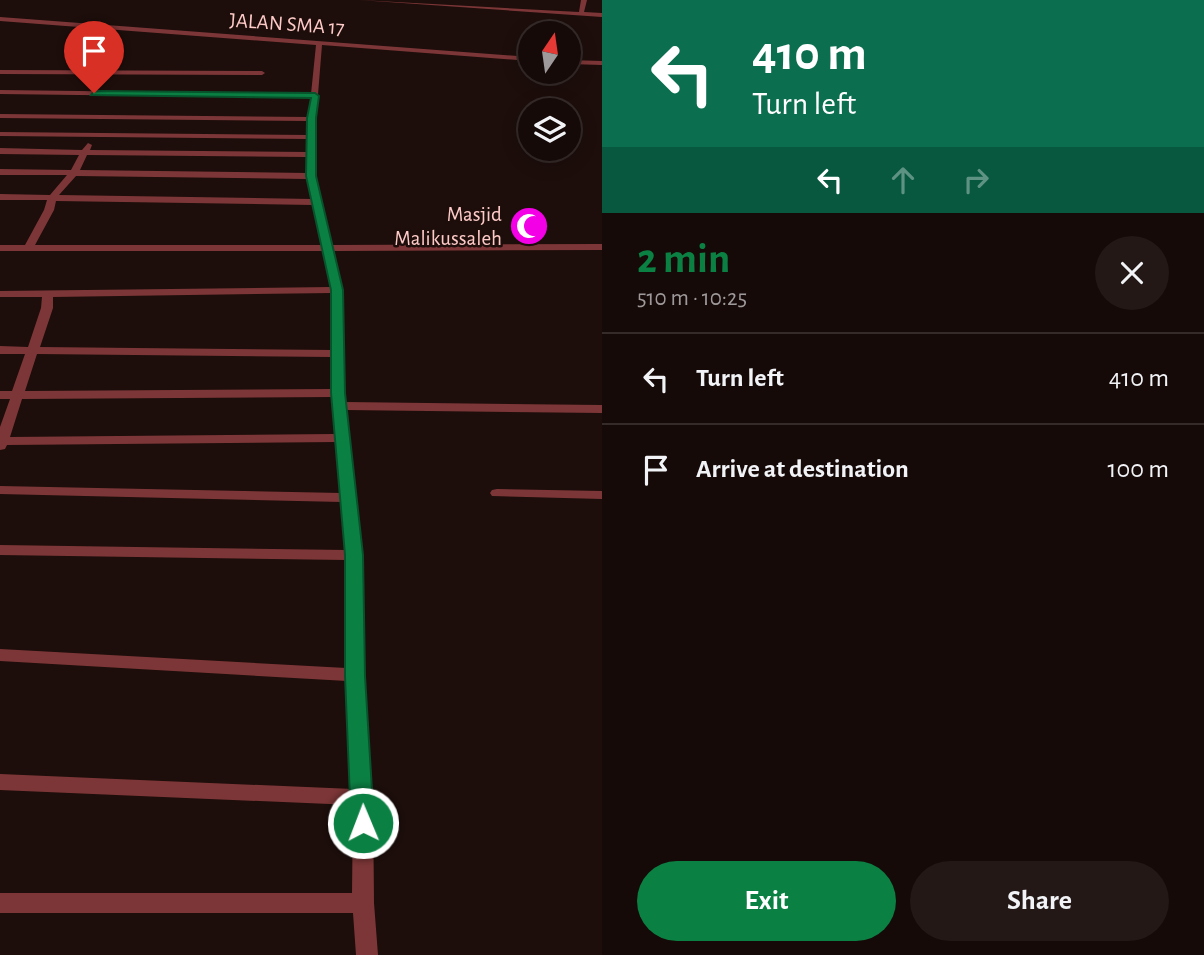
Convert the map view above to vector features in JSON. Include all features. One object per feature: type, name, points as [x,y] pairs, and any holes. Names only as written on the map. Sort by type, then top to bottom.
[{"type":"street","points":[[362,0],[449,2],[494,9],[602,15]]},
{"type":"street","points":[[494,9],[497,0]]},
{"type":"street","points":[[539,11],[542,0]]},
{"type":"street","points":[[581,14],[584,0]]},
{"type":"street","name":"JALAN SMA 17","points":[[0,21],[518,58]]},
{"type":"street","points":[[319,44],[312,118],[311,176],[337,290],[339,400],[354,555],[355,676],[363,797],[363,903],[367,955]]},
{"type":"street","points":[[581,62],[602,64]]},
{"type":"street","points":[[0,72],[262,73]]},
{"type":"street","points":[[28,249],[49,210],[52,198],[75,173],[93,135],[132,72]]},
{"type":"street","points":[[0,92],[315,96]]},
{"type":"street","points":[[0,116],[312,118]]},
{"type":"street","points":[[0,134],[312,137]]},
{"type":"street","points":[[0,150],[311,155]]},
{"type":"street","points":[[0,172],[311,176]]},
{"type":"street","points":[[0,197],[316,202]]},
{"type":"street","points":[[0,248],[199,250],[329,246],[602,247]]},
{"type":"street","points":[[0,294],[337,290]]},
{"type":"street","points":[[48,295],[47,308],[1,442],[343,438]]},
{"type":"street","points":[[0,350],[337,354]]},
{"type":"street","points":[[0,395],[339,400],[602,409]]},
{"type":"street","points":[[0,490],[350,498]]},
{"type":"street","points":[[497,493],[602,495]]},
{"type":"street","points":[[0,550],[354,555]]},
{"type":"street","points":[[0,655],[355,676]]},
{"type":"street","points":[[0,782],[363,797]]},
{"type":"street","points":[[0,903],[363,903]]},
{"type":"place","name":"Masjid Malikussaleh","points":[[529,226]]},
{"type":"route","points":[[94,93],[315,96],[311,176],[333,262],[337,290],[338,393],[354,555],[355,676],[363,823]]}]
